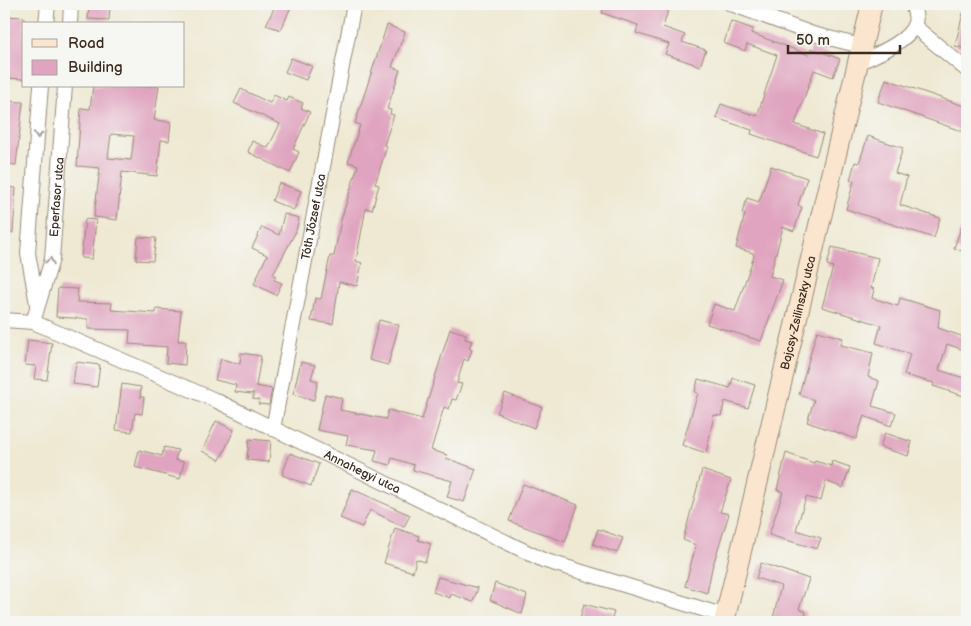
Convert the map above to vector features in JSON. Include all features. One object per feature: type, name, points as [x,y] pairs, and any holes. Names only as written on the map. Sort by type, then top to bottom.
[{"type":"main road","name":"Bajcsy-Zsilinszky utca","points":[[725,619],[872,4]]},
{"type":"street","points":[[46,22],[48,4]]},
{"type":"street","points":[[70,22],[71,4]]},
{"type":"street","name":"Tóth József utca","points":[[273,429],[354,4]]},
{"type":"street","points":[[731,4],[813,34],[859,55],[880,54],[898,42],[914,26],[916,20],[912,4]]},
{"type":"street","points":[[914,26],[967,70]]},
{"type":"street","name":"Eperfasor utca","points":[[38,308],[28,253],[42,88]]},
{"type":"street","name":"Eperfasor utca","points":[[33,322],[52,258],[65,88]]},
{"type":"street","name":"Annahegyi utca","points":[[4,320],[33,322],[215,400],[542,560],[725,619]]},
{"type":"building","points":[[276,4],[292,4],[281,30],[266,25]]},
{"type":"building","points":[[605,4],[670,4],[663,27],[685,35],[682,42],[706,50],[700,66],[665,54],[669,44],[636,33],[638,25],[602,13]]},
{"type":"building","points":[[89,5],[110,6],[109,20],[88,19]]},
{"type":"building","points":[[963,13],[967,14],[967,49],[955,46]]},
{"type":"building","points":[[4,16],[24,17],[24,22],[22,22],[22,79],[4,78]]},
{"type":"building","points":[[731,21],[753,29],[751,33],[809,55],[811,48],[840,59],[833,77],[814,70],[795,124],[823,134],[816,156],[751,134],[752,130],[716,118],[721,104],[757,116],[777,55],[747,44],[745,51],[724,43]]},
{"type":"building","points":[[387,25],[405,32],[392,67],[400,70],[387,109],[391,110],[390,114],[394,115],[384,145],[387,146],[375,184],[379,185],[372,210],[366,208],[356,261],[362,263],[357,286],[339,282],[333,324],[311,321],[315,298],[321,299],[330,256],[334,256],[341,220],[358,165],[348,162],[360,125],[355,123]]},
{"type":"building","points":[[291,58],[312,66],[306,80],[285,72]]},
{"type":"building","points":[[886,79],[967,107],[967,133],[878,102]]},
{"type":"building","points":[[93,88],[159,88],[154,120],[171,122],[169,141],[161,140],[157,176],[122,172],[117,220],[94,217],[100,168],[77,166],[81,108],[90,109]],"holes":[[[111,134],[134,136],[131,160],[108,158]]]},
{"type":"building","points":[[241,89],[270,103],[274,95],[287,101],[289,97],[303,103],[301,108],[310,112],[293,149],[299,152],[290,173],[248,152],[252,141],[268,148],[280,124],[234,103]]},
{"type":"building","points":[[4,101],[23,102],[16,165],[4,164]]},
{"type":"building","points":[[868,136],[903,148],[895,173],[907,177],[900,205],[940,218],[934,238],[846,209],[854,181],[850,180],[855,162],[859,163]]},
{"type":"building","points":[[771,166],[807,178],[798,205],[802,207],[794,231],[783,227],[770,276],[783,280],[761,341],[707,324],[714,304],[735,311],[754,256],[753,253],[736,248],[745,214],[742,213],[747,198],[759,202]]},
{"type":"building","points":[[279,183],[301,191],[294,210],[272,201]]},
{"type":"building","points":[[4,187],[16,188],[13,233],[4,233]]},
{"type":"building","points":[[284,214],[299,218],[296,231],[273,275],[276,276],[274,280],[282,283],[276,295],[254,284],[267,255],[252,248],[262,227],[279,235]]},
{"type":"building","points":[[967,215],[967,253],[954,248]]},
{"type":"building","points":[[85,219],[96,220],[92,259],[81,258]]},
{"type":"building","points":[[138,237],[156,238],[153,261],[136,260]]},
{"type":"building","points":[[832,247],[878,258],[871,288],[874,289],[872,298],[898,306],[900,298],[940,310],[938,328],[967,338],[967,351],[947,344],[939,370],[967,379],[967,397],[933,386],[934,383],[904,375],[910,354],[876,343],[881,325],[822,307],[833,267],[827,265]]},
{"type":"building","points":[[58,288],[78,289],[77,302],[112,303],[111,310],[156,313],[156,309],[181,311],[178,341],[186,341],[185,365],[166,363],[167,347],[129,344],[130,330],[88,329],[88,319],[56,317]]},
{"type":"building","points":[[379,320],[399,325],[388,365],[369,360]]},
{"type":"building","points":[[450,329],[466,334],[465,339],[472,341],[469,348],[472,350],[468,361],[464,359],[457,383],[462,384],[456,400],[452,399],[449,409],[444,407],[431,450],[447,455],[446,458],[476,469],[464,502],[447,497],[452,481],[413,470],[414,465],[392,458],[390,465],[374,461],[377,450],[346,445],[348,436],[317,430],[325,394],[342,398],[340,410],[386,419],[388,410],[422,419]]},
{"type":"building","points":[[817,331],[843,338],[841,345],[873,353],[868,377],[879,381],[872,406],[896,413],[891,426],[864,416],[856,439],[807,422],[814,400],[799,394]]},
{"type":"building","points":[[28,340],[52,343],[47,380],[34,379],[36,366],[25,365]]},
{"type":"building","points":[[241,353],[261,356],[256,386],[272,389],[269,405],[258,404],[259,400],[253,399],[253,392],[252,394],[235,392],[236,385],[215,380],[221,359],[240,364]]},
{"type":"building","points":[[76,362],[100,365],[97,387],[73,384]]},
{"type":"building","points":[[301,362],[315,365],[311,379],[318,381],[314,400],[293,394]]},
{"type":"building","points":[[733,378],[755,385],[748,408],[725,401],[721,416],[714,415],[706,453],[682,445],[698,393],[695,392],[698,379],[730,388]]},
{"type":"building","points":[[122,384],[141,387],[140,397],[144,397],[142,414],[135,413],[132,432],[116,430]]},
{"type":"building","points":[[505,393],[542,407],[534,428],[497,413]]},
{"type":"building","points":[[216,421],[234,430],[220,460],[202,451]]},
{"type":"building","points":[[885,433],[912,442],[908,456],[880,447]]},
{"type":"building","points":[[249,439],[271,441],[269,462],[247,460]]},
{"type":"building","points":[[164,447],[178,450],[175,460],[184,462],[180,479],[135,467],[139,450],[162,456]]},
{"type":"building","points":[[290,453],[319,464],[311,486],[282,475]]},
{"type":"building","points":[[786,453],[814,463],[815,461],[831,466],[832,461],[850,467],[843,488],[826,481],[821,501],[806,497],[796,530],[821,538],[817,549],[769,535],[783,492],[777,490]]},
{"type":"building","points":[[702,470],[731,480],[720,512],[729,514],[712,568],[707,593],[685,586],[696,545],[683,540]]},
{"type":"building","points":[[523,484],[578,505],[565,542],[509,521]]},
{"type":"building","points":[[352,489],[410,515],[404,527],[370,510],[362,527],[340,518]]},
{"type":"building","points":[[395,528],[419,536],[418,540],[431,544],[425,562],[416,559],[413,572],[384,563]]},
{"type":"building","points":[[598,529],[623,538],[617,553],[593,544]]},
{"type":"building","points":[[761,563],[809,579],[799,609],[806,612],[804,622],[772,622],[781,586],[756,578]]},
{"type":"building","points":[[438,577],[478,588],[473,602],[451,594],[450,598],[433,592]]},
{"type":"building","points":[[495,583],[527,595],[522,614],[490,600]]},
{"type":"building","points":[[584,604],[614,612],[611,622],[579,622]]}]
